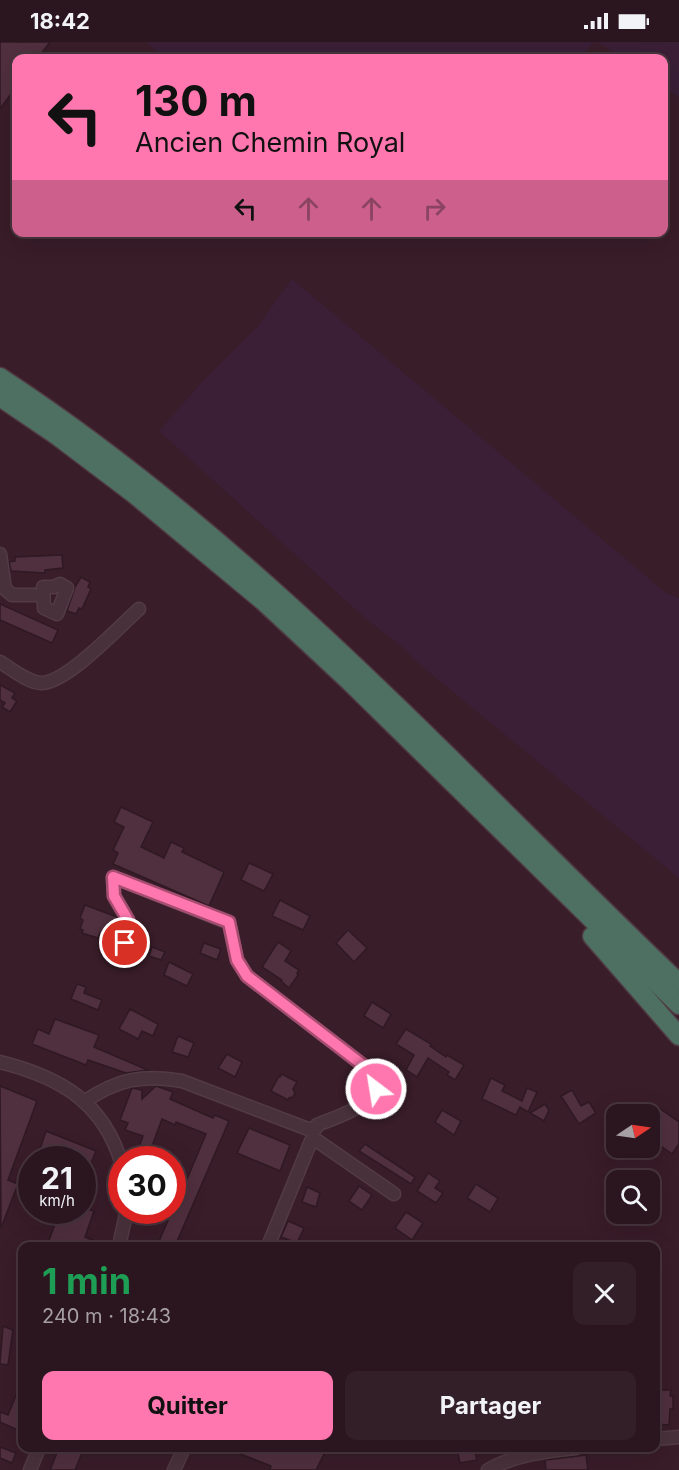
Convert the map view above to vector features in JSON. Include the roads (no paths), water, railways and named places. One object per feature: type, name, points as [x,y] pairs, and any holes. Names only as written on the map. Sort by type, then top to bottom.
[{"type":"highway","points":[[0,377],[140,478],[267,583],[369,677],[679,1005]]},
{"type":"highway","points":[[0,397],[64,441],[134,494],[263,601],[679,983]]},
{"type":"highway","points":[[510,828],[679,966]]},
{"type":"highway","points":[[510,828],[679,1036]]},
{"type":"street","points":[[0,554],[5,589],[12,595],[44,595]]},
{"type":"street","points":[[0,662],[32,681],[52,681],[69,672],[139,609]]},
{"type":"street","points":[[125,943],[128,920],[114,896],[113,877],[229,922],[237,960],[247,976],[374,1075],[376,1089],[369,1101],[317,1125],[270,1242]]},
{"type":"street","points":[[0,1062],[48,1077],[63,1085],[84,1102],[106,1130],[115,1146]]},
{"type":"street","points":[[84,1102],[111,1085],[126,1080],[162,1078],[182,1081],[313,1135],[394,1194]]},
{"type":"street","points":[[120,1242],[124,1224]]},
{"type":"street","points":[[660,1439],[679,1437]]},
{"type":"street","points":[[30,1470],[37,1452]]},
{"type":"street","points":[[174,1470],[182,1452]]},
{"type":"street","points":[[488,1470],[502,1462],[540,1452]]}]
